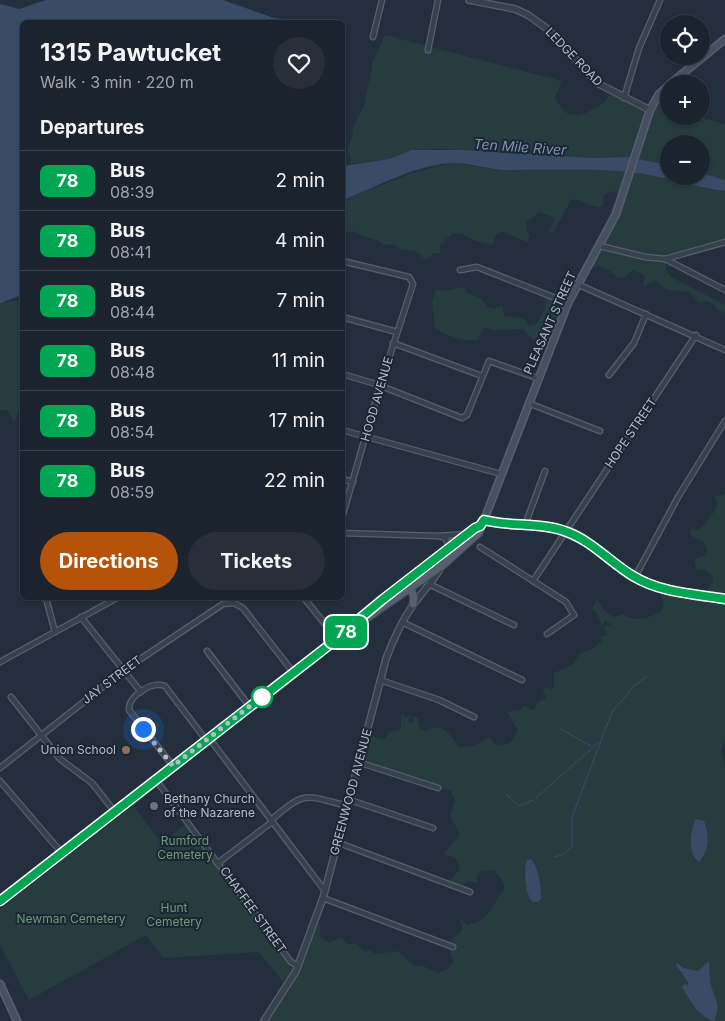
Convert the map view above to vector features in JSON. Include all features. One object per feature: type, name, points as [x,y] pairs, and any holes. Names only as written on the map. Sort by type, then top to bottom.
[{"type":"main road","name":"PLEASANT STREET","points":[[680,75],[725,39]]},
{"type":"main road","name":"PLEASANT STREET","points":[[482,523],[537,378],[568,303],[616,214],[650,110],[660,93]]},
{"type":"main road","points":[[0,901],[293,672],[351,628],[360,624],[482,523],[524,525],[565,531],[583,540],[635,577],[667,590],[725,599]]},
{"type":"main road","points":[[409,584],[442,566],[479,533],[482,523]]},
{"type":"main road","points":[[409,584],[414,597],[413,604]]},
{"type":"main road","points":[[0,984],[17,1021]]},
{"type":"street","points":[[373,37],[382,0]]},
{"type":"street","points":[[428,50],[438,0]]},
{"type":"street","name":"LEDGE ROAD","points":[[469,0],[515,9],[538,21],[598,83],[650,110]]},
{"type":"street","points":[[624,98],[639,48],[660,0]]},
{"type":"street","points":[[600,246],[645,257],[665,258],[725,242]]},
{"type":"street","points":[[665,258],[725,290]]},
{"type":"street","name":"HOOD AVENUE","points":[[345,262],[409,277],[413,281],[380,386],[345,508]]},
{"type":"street","points":[[460,270],[477,267],[568,303]]},
{"type":"street","points":[[577,284],[696,335],[725,350]]},
{"type":"street","points":[[609,375],[634,343],[646,314]]},
{"type":"street","points":[[345,318],[397,332]]},
{"type":"street","name":"HOPE STREET","points":[[533,581],[696,335]]},
{"type":"street","points":[[393,343],[482,376]]},
{"type":"street","points":[[345,375],[380,386],[462,418],[467,415],[488,363],[492,361],[537,378]]},
{"type":"street","points":[[528,403],[600,431]]},
{"type":"street","points":[[635,577],[678,497],[725,421]]},
{"type":"street","points":[[345,431],[501,474]]},
{"type":"street","points":[[524,525],[545,471]]},
{"type":"street","points":[[345,480],[353,482]]},
{"type":"street","points":[[345,533],[438,536],[469,534]]},
{"type":"street","points":[[438,536],[446,538],[449,549]]},
{"type":"street","points":[[480,548],[560,596],[574,616],[547,634]]},
{"type":"street","name":"GREENWOOD AVENUE","points":[[264,1021],[298,966],[325,891],[386,659],[402,622],[413,604],[431,585],[442,566]]},
{"type":"street","points":[[431,585],[514,625]]},
{"type":"street","points":[[47,600],[56,632]]},
{"type":"street","points":[[0,662],[113,600]]},
{"type":"street","points":[[306,600],[337,639]]},
{"type":"street","name":"JAY STREET","points":[[0,768],[124,670],[218,607],[230,603],[238,604],[243,608],[293,672]]},
{"type":"street","points":[[81,617],[141,692]]},
{"type":"street","points":[[402,622],[522,680]]},
{"type":"street","points":[[207,651],[250,707]]},
{"type":"street","points":[[380,680],[439,700],[474,717]]},
{"type":"street","points":[[173,766],[129,710],[130,702],[152,685],[165,686],[325,891]]},
{"type":"street","points":[[11,697],[64,764],[92,783],[115,812]]},
{"type":"street","points":[[358,762],[438,788]]},
{"type":"street","name":"CHAFFEE STREET","points":[[156,780],[291,962],[298,966]]},
{"type":"street","points":[[0,783],[61,852]]},
{"type":"street","points":[[218,862],[272,821],[296,800],[306,796],[349,803],[433,828]]},
{"type":"street","points":[[338,843],[470,892]]},
{"type":"street","points":[[322,898],[454,947]]},
{"type":"green space","points":[[385,35],[562,81],[555,97],[565,112],[570,114],[580,115],[586,113],[605,102],[609,94],[660,107],[660,125],[710,125],[710,120],[725,124],[725,180],[710,176],[710,135],[660,135],[660,163],[627,157],[593,158],[440,149],[412,150],[389,159],[349,164],[351,159],[348,149],[353,128],[364,106],[373,61]]},
{"type":"green space","points":[[449,163],[499,170],[597,170],[628,172],[660,178],[660,185],[692,185],[725,191],[725,243],[668,260],[665,264],[667,272],[671,277],[725,305],[725,313],[717,310],[715,305],[707,301],[699,303],[690,292],[666,290],[655,280],[643,287],[645,278],[643,274],[632,270],[625,277],[618,278],[605,268],[591,267],[617,214],[609,211],[616,202],[617,194],[610,191],[604,195],[603,205],[598,208],[576,199],[571,200],[553,233],[549,231],[554,221],[553,217],[540,212],[527,221],[526,229],[530,236],[527,242],[502,231],[496,235],[493,245],[475,241],[461,233],[453,233],[440,245],[440,253],[434,253],[426,260],[415,251],[402,250],[393,244],[384,245],[354,231],[345,233],[345,199],[415,172]]},
{"type":"green space","points":[[464,288],[467,293],[481,299],[487,307],[494,309],[502,306],[504,316],[524,319],[530,326],[537,323],[541,317],[544,297],[547,293],[568,302],[549,349],[539,345],[523,329],[493,330],[484,327],[478,340],[466,340],[445,334],[435,328],[432,302],[436,289],[446,291]]},
{"type":"green space","points":[[20,299],[20,410],[14,422],[8,410],[0,410],[0,302],[11,302]]},
{"type":"green space","points":[[725,494],[725,739],[721,750],[725,768],[725,1021],[266,1021],[285,989],[315,921],[320,923],[320,936],[330,943],[340,937],[348,944],[357,944],[364,951],[371,950],[375,954],[398,951],[414,966],[423,966],[439,973],[447,969],[453,962],[447,943],[462,931],[462,925],[458,917],[467,925],[481,920],[490,911],[505,889],[502,880],[494,870],[477,874],[477,883],[468,881],[461,887],[449,882],[460,869],[456,858],[444,854],[460,834],[450,816],[455,801],[451,791],[360,760],[369,730],[375,737],[384,739],[390,732],[401,729],[401,714],[405,717],[411,715],[408,723],[413,722],[413,716],[419,718],[418,723],[421,730],[442,728],[459,747],[475,745],[489,737],[497,744],[505,745],[509,743],[513,740],[518,730],[507,712],[520,710],[525,705],[533,711],[538,702],[547,698],[542,690],[545,688],[554,689],[554,673],[572,665],[580,653],[591,650],[602,641],[600,638],[607,635],[604,627],[612,624],[607,623],[606,620],[602,626],[597,613],[592,609],[597,599],[605,612],[614,617],[623,614],[628,617],[642,619],[661,612],[664,603],[660,593],[662,588],[703,594],[713,583],[712,576],[706,570],[696,569],[694,559],[704,556],[707,549],[703,542],[690,535],[691,528],[697,530],[707,522],[718,504],[714,495],[720,496]],"holes":[[[537,867],[541,892],[529,898],[523,871]]]},
{"type":"green space","points":[[133,806],[162,843],[186,824],[293,969],[283,982],[259,952],[163,958],[146,935],[29,1000],[0,945],[0,909]]},
{"type":"water","points":[[46,0],[223,0],[271,17],[288,20],[20,20],[20,296],[0,303],[0,4],[19,9]]},
{"type":"water","points":[[412,150],[463,150],[593,158],[627,157],[660,163],[660,178],[628,172],[500,170],[450,163],[422,168],[345,199],[345,166],[389,159]]},
{"type":"water","points":[[710,176],[725,180],[725,191],[692,185],[710,185]]},
{"type":"water","points":[[696,819],[704,821],[708,837],[707,848],[699,862],[691,848],[692,829]]},
{"type":"water","points":[[531,859],[538,872],[540,884],[541,899],[538,902],[533,902],[530,899],[526,882],[526,864],[527,860]]},
{"type":"water","points":[[709,961],[710,983],[717,1007],[714,1021],[703,1016],[692,1003],[682,987],[684,984],[688,985],[688,982],[676,965],[677,963],[683,968],[698,971]]},
{"type":"waterway","points":[[555,857],[564,854],[572,846],[572,817],[612,712],[634,686],[647,676]]},
{"type":"waterway","points":[[559,728],[591,746]]},
{"type":"waterway","points":[[536,798],[599,742]]},
{"type":"waterway","points":[[506,794],[519,806],[533,800]]},
{"type":"bus line","name":"78","points":[[0,901],[351,628],[382,600],[480,526],[484,520],[565,531],[583,540],[626,572],[648,584],[675,592],[725,599]]},
{"type":"place","name":"Union School","points":[[126,750]]},
{"type":"place","name":"Bethany Church of the Nazarene","points":[[154,806]]},
{"type":"route","points":[[143,729],[173,766],[264,695],[262,697]]},
{"type":"water label","name":"Ten Mile River","points":[[520,147]]},
{"type":"park label","name":"Rumford Cemetery","points":[[185,848]]},
{"type":"park label","name":"Hunt Cemetery","points":[[174,915]]},
{"type":"park label","name":"Newman Cemetery","points":[[71,919]]}]
